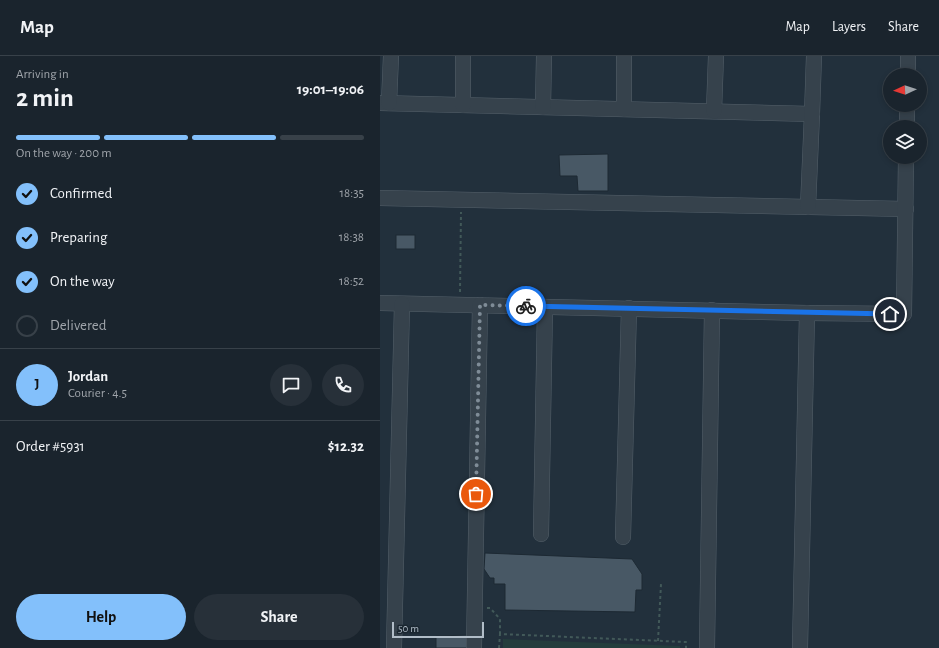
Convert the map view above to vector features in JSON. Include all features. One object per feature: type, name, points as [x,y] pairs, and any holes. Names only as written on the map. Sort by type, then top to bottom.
[{"type":"street","points":[[391,56],[385,103],[812,114]]},
{"type":"street","points":[[463,56],[463,105]]},
{"type":"street","points":[[543,107],[544,56]]},
{"type":"street","points":[[624,56],[624,109]]},
{"type":"street","points":[[714,111],[716,56]]},
{"type":"street","points":[[808,207],[814,56]]},
{"type":"street","points":[[908,56],[908,68]]},
{"type":"street","points":[[380,303],[904,314],[906,164]]},
{"type":"street","points":[[380,198],[906,209]]},
{"type":"street","points":[[394,648],[402,304]]},
{"type":"street","points":[[474,648],[480,305]]},
{"type":"street","points":[[541,534],[545,307]]},
{"type":"street","points":[[623,537],[629,308]]},
{"type":"street","points":[[707,648],[712,310]]},
{"type":"street","points":[[800,648],[807,313]]},
{"type":"path","points":[[460,305],[461,200]]},
{"type":"path","points":[[658,641],[661,584]]},
{"type":"path","points":[[474,605],[490,608],[500,619],[499,648]]},
{"type":"path","points":[[500,634],[686,642],[686,648]]},
{"type":"green space","points":[[503,639],[680,646],[680,648],[503,648]]},
{"type":"building","points":[[608,154],[608,191],[578,191],[577,176],[560,176],[559,155]]},
{"type":"building","points":[[396,235],[415,235],[415,249],[396,249]]},
{"type":"building","points":[[485,553],[632,559],[642,574],[642,590],[636,590],[635,612],[505,610],[505,584],[494,584],[494,578],[490,578],[484,569]]},
{"type":"building","points":[[469,635],[469,648],[436,648],[436,636]]},
{"type":"way so far","points":[[476,494],[480,305],[526,306]]},
{"type":"route","points":[[526,306],[890,314]]}]
